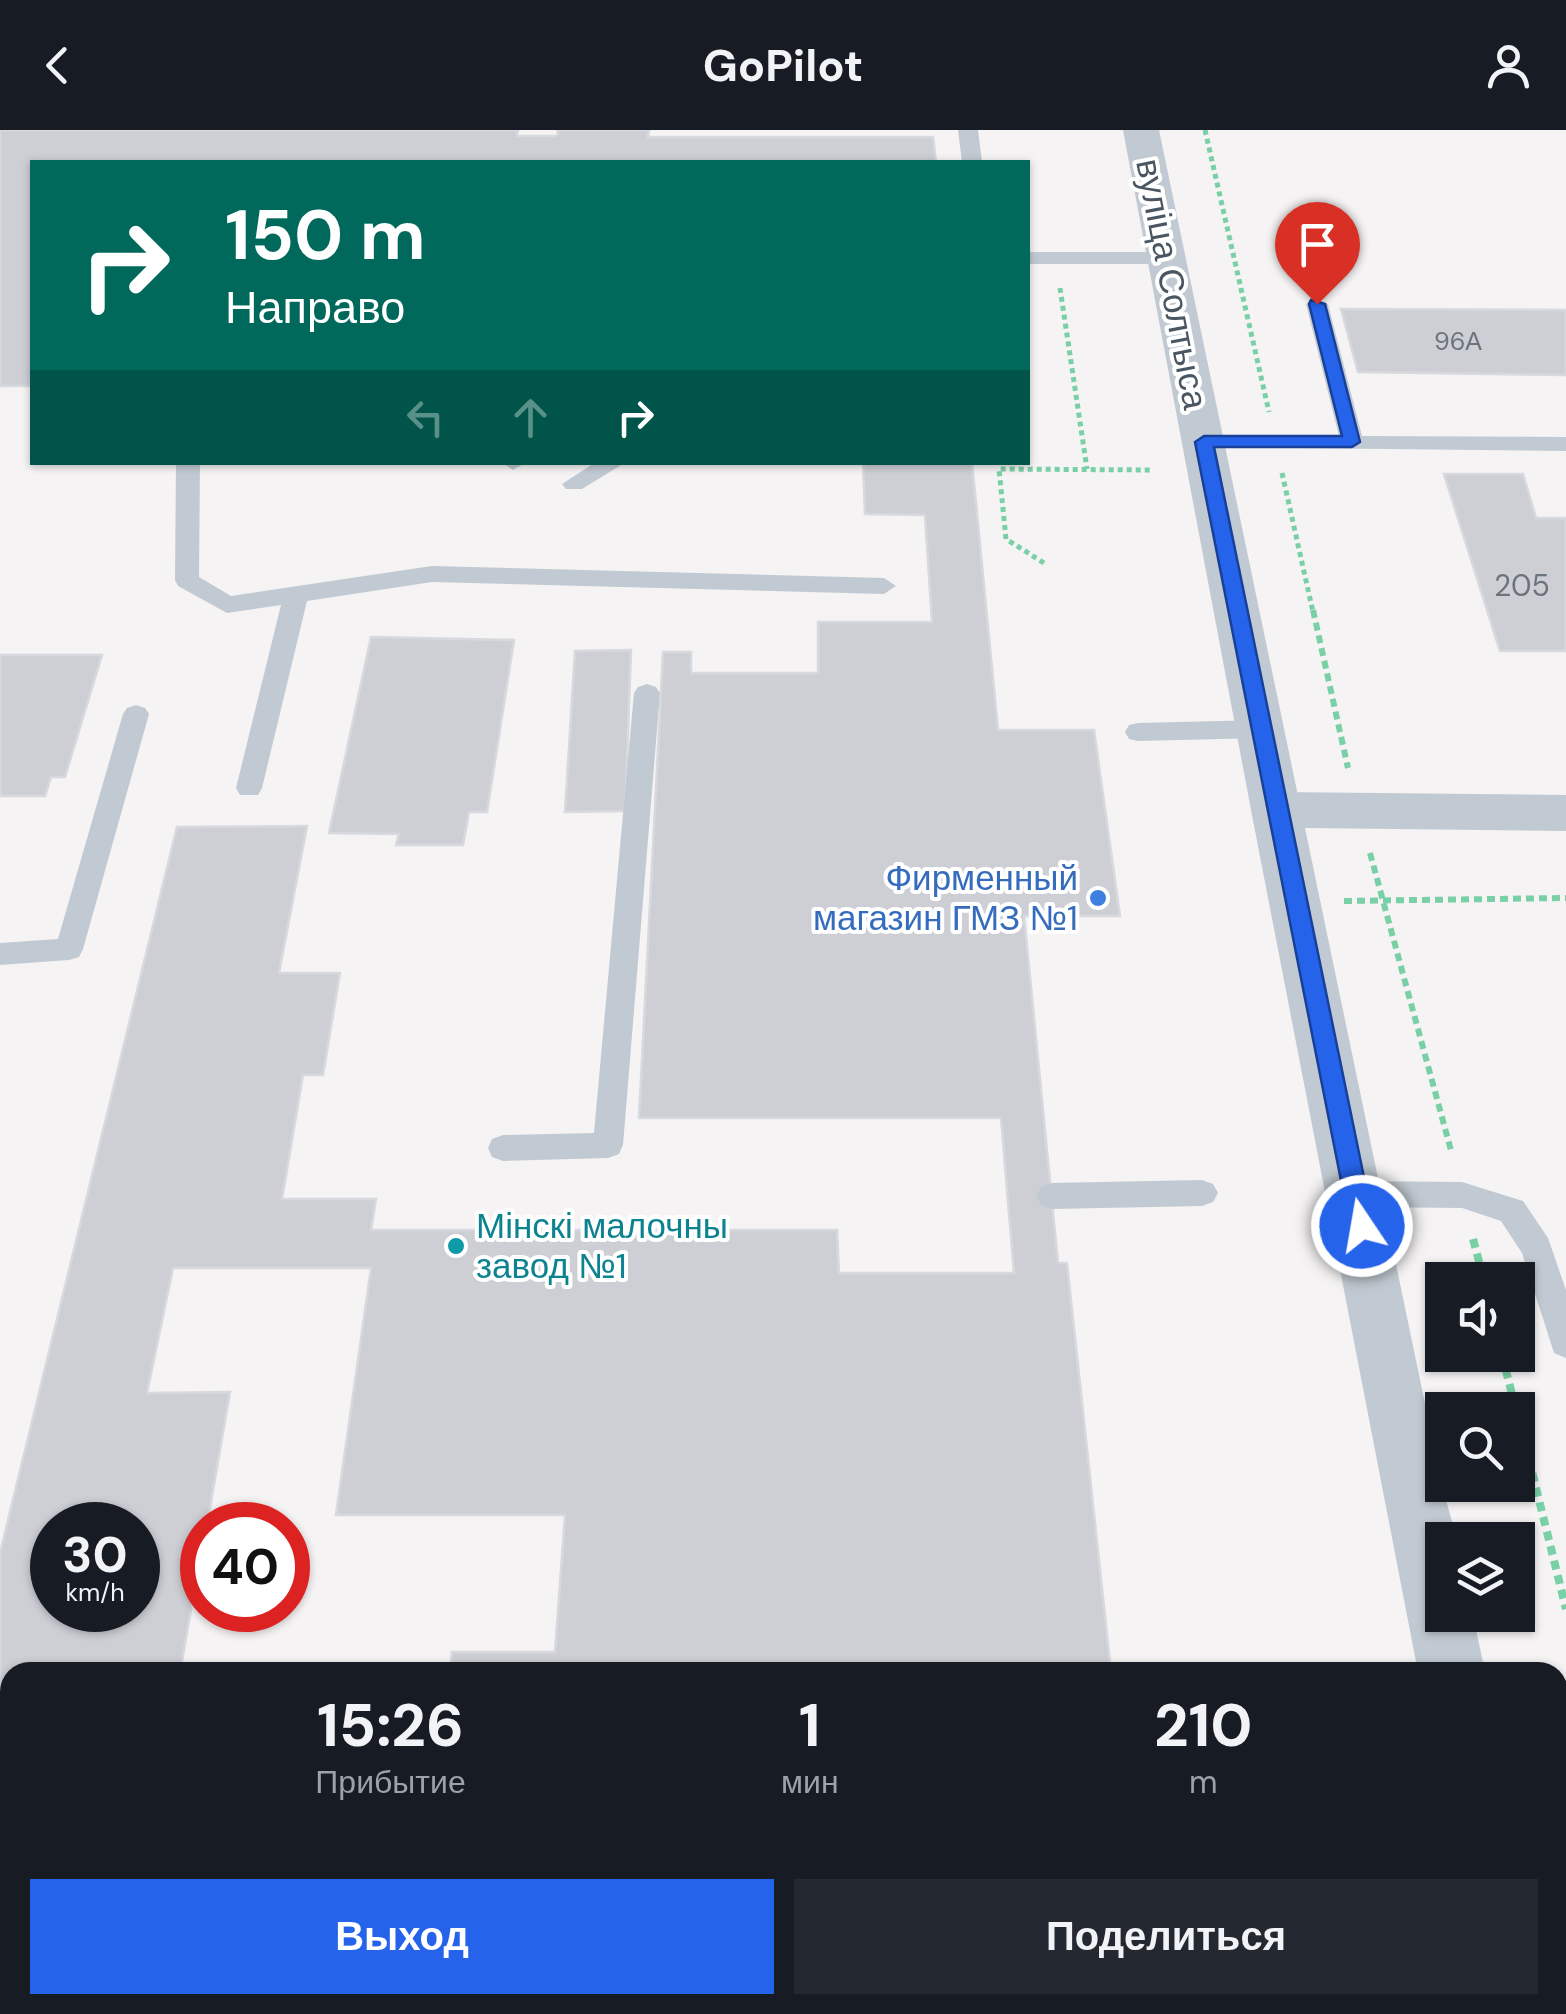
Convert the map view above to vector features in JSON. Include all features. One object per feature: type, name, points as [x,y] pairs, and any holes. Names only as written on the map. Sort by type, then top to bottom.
[{"type":"street","name":"вуліца Солтыса","points":[[1141,130],[1450,1662]]},
{"type":"street","points":[[1276,810],[1566,813]]},
{"type":"lane","points":[[968,130],[972,160]]},
{"type":"lane","points":[[1030,258],[1165,258]]},
{"type":"lane","points":[[1317,304],[1352,442]]},
{"type":"lane","points":[[1204,442],[1566,444]]},
{"type":"lane","points":[[188,465],[187,580],[227,605],[432,574],[884,586]]},
{"type":"lane","points":[[574,484],[609,465]]},
{"type":"lane","points":[[249,788],[296,595]]},
{"type":"lane","points":[[503,1148],[608,1145],[647,692]]},
{"type":"lane","points":[[0,954],[69,949],[136,714]]},
{"type":"lane","points":[[1138,732],[1262,729]]},
{"type":"lane","points":[[1052,1196],[1202,1193]]},
{"type":"lane","points":[[1355,1194],[1462,1195],[1512,1211],[1538,1248],[1566,1343]]},
{"type":"path","points":[[1205,130],[1358,812],[1479,1262]]},
{"type":"path","points":[[1054,258],[1087,470]]},
{"type":"path","points":[[1044,563],[1006,539],[999,469],[1152,470]]},
{"type":"path","points":[[1296,901],[1566,898]]},
{"type":"path","points":[[1535,1485],[1566,1609]]},
{"type":"building","points":[[0,130],[518,130],[517,136],[557,136],[558,130],[649,130],[648,137],[933,137],[936,160],[30,160],[30,386],[0,386]]},
{"type":"building","points":[[1341,309],[1566,310],[1566,375],[1358,372]]},
{"type":"building","name":"Мінскі малочны завод №1","points":[[863,465],[972,465],[998,730],[1094,730],[1120,916],[1024,916],[1058,1263],[1067,1263],[1110,1662],[451,1662],[452,1652],[555,1652],[565,1515],[336,1515],[371,1268],[173,1268],[147,1393],[230,1392],[211,1502],[180,1502],[180,1632],[187,1632],[182,1662],[0,1662],[0,1553],[177,827],[307,826],[279,973],[340,973],[323,1075],[303,1075],[282,1199],[376,1199],[371,1230],[837,1230],[839,1273],[1014,1273],[1001,1118],[639,1118],[663,652],[691,652],[691,673],[818,673],[818,622],[932,622],[925,515],[865,514]]},
{"type":"building","points":[[1444,474],[1523,474],[1536,518],[1566,518],[1566,651],[1500,651]]},
{"type":"building","points":[[371,637],[514,640],[487,812],[469,812],[463,845],[396,845],[399,834],[329,833]]},
{"type":"building","points":[[631,650],[625,811],[565,812],[575,651]]},
{"type":"building","points":[[0,655],[102,655],[65,777],[51,777],[45,796],[0,796]]},
{"type":"place","name":"Фирменный магазин ГМЗ №1","points":[[1098,898]]},
{"type":"place","name":"Мінскі малочны завод №1","points":[[456,1246]]},
{"type":"route","points":[[1317,304],[1352,442],[1204,442],[1362,1226]]}]
